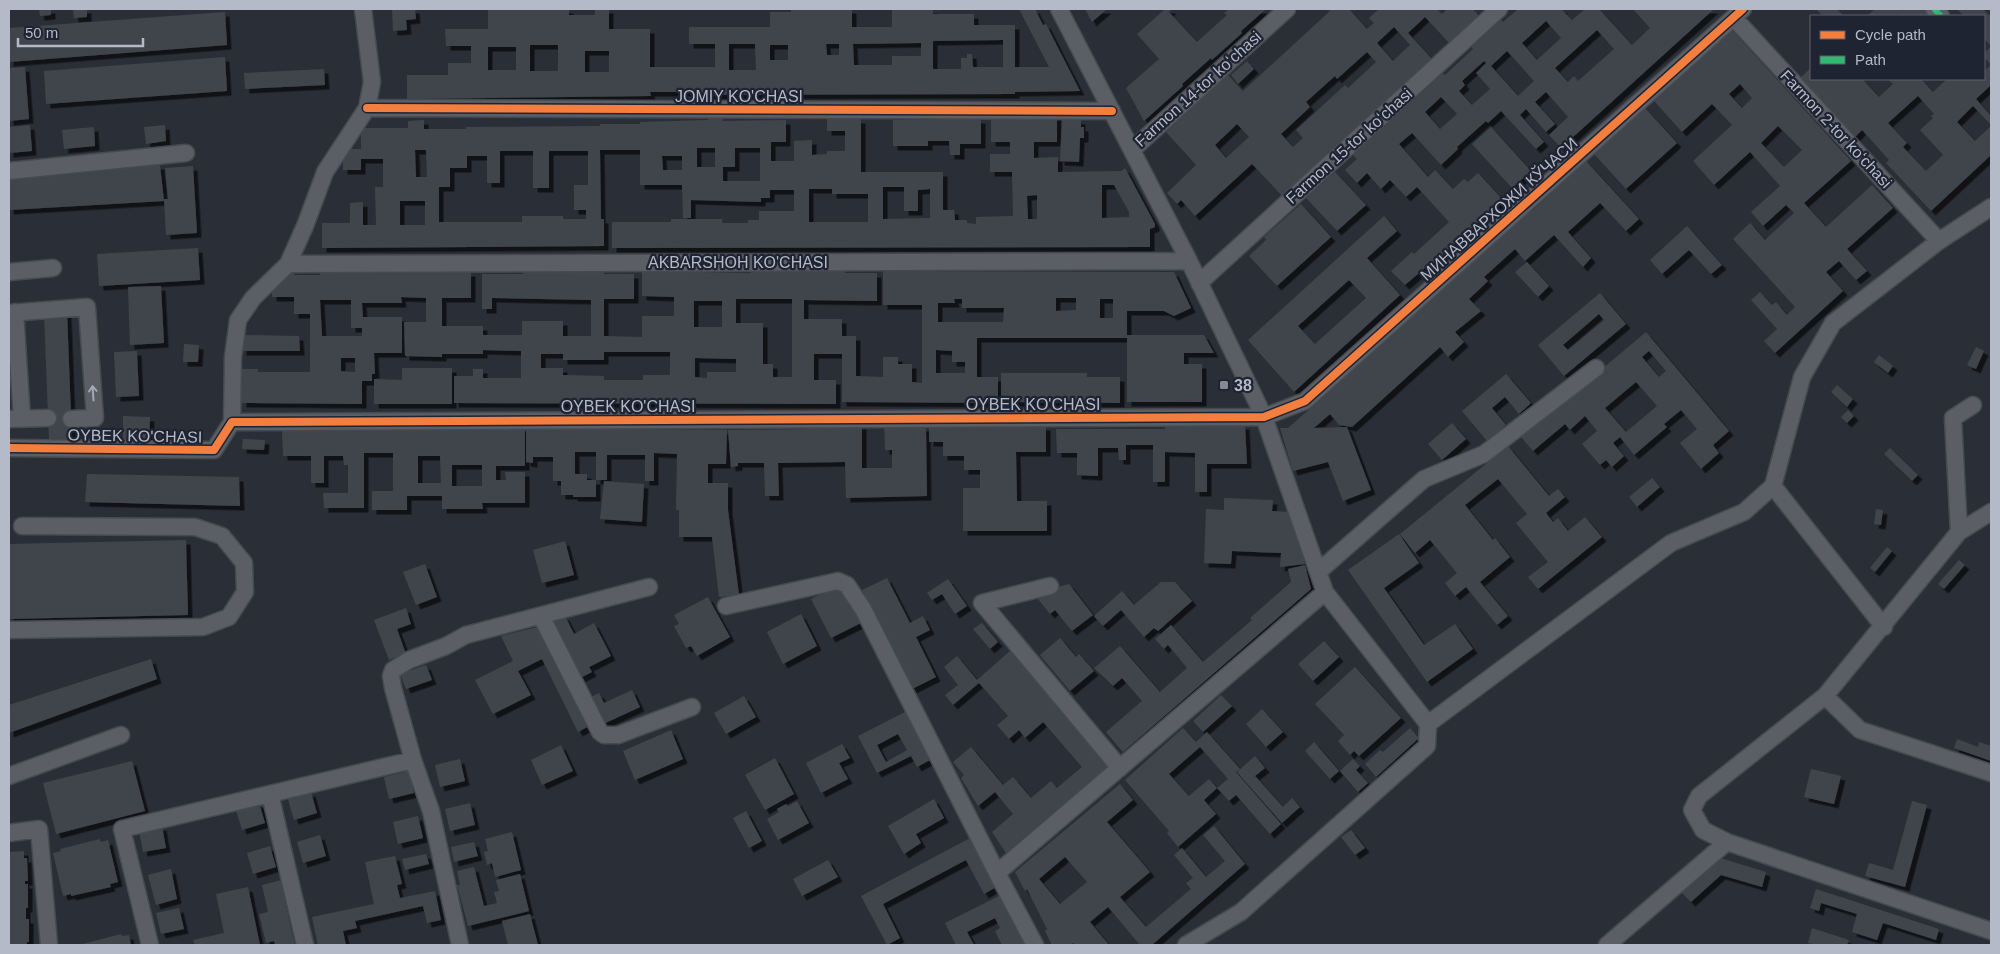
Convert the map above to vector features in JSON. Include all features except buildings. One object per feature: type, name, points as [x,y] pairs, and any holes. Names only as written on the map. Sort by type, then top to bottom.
[{"type":"street","points":[[232,422],[233,357],[238,320],[253,298],[288,264],[305,226],[325,172],[367,108],[372,82],[363,9]]},
{"type":"street","points":[[1059,9],[1189,261],[1264,417],[1325,592],[1428,724],[1426,746],[1241,912],[1186,945]]},
{"type":"street","name":"Farmon 14-tor koʻchasi","points":[[1132,150],[1287,9]]},
{"type":"street","name":"Farmon 15-tor koʻchasi","points":[[1199,283],[1499,9]]},
{"type":"street","name":"Farmon 2-tor koʻchasi","points":[[1739,13],[1939,241]]},
{"type":"street","name":"МИНАВВАРХОЖИ КЎЧАСИ","points":[[1264,417],[1304,401],[1739,13]]},
{"type":"street","name":"JOMIY KO'CHASI","points":[[367,108],[1112,111]]},
{"type":"street","points":[[9,171],[186,153]]},
{"type":"street","points":[[1428,724],[1671,543],[1744,512],[1773,486],[1802,377],[1833,323],[1939,241],[1991,207]]},
{"type":"street","name":"AKBARSHOH KO'CHASI","points":[[288,264],[1189,261]]},
{"type":"street","points":[[9,272],[53,268]]},
{"type":"street","points":[[48,418],[15,419],[12,312],[87,307],[95,418],[71,419]]},
{"type":"street","points":[[1318,572],[1424,480],[1484,454],[1596,368]]},
{"type":"street","points":[[1959,532],[1953,418],[1973,405]]},
{"type":"street","name":"OYBEK KO'CHASI","points":[[9,448],[214,450],[232,422],[1264,417]]},
{"type":"street","points":[[1773,486],[1884,627]]},
{"type":"street","points":[[1991,512],[1959,532],[1884,627],[1825,696],[1700,796],[1692,810],[1703,830],[1727,842],[1991,932]]},
{"type":"street","points":[[9,630],[203,627],[230,616],[245,592],[244,562],[222,536],[195,527],[22,526]]},
{"type":"street","points":[[726,606],[838,581],[847,585],[864,609],[1035,945]]},
{"type":"street","points":[[1050,586],[982,604],[1120,768]]},
{"type":"street","points":[[460,945],[431,811],[413,760],[393,688],[391,676],[393,670],[410,660],[446,646],[466,635],[649,587]]},
{"type":"street","points":[[997,873],[1325,592]]},
{"type":"street","points":[[541,616],[600,732],[604,735],[618,735],[692,707]]},
{"type":"street","points":[[1825,696],[1860,730],[1991,773]]},
{"type":"street","points":[[9,776],[121,735]]},
{"type":"street","points":[[150,945],[122,828],[413,760]]},
{"type":"street","points":[[270,794],[306,945]]},
{"type":"street","points":[[9,833],[38,829],[49,945]]},
{"type":"street","points":[[1607,945],[1727,842]]},
{"type":"marked path","points":[[1934,9],[1940,15]]},
{"type":"cycle path","points":[[9,448],[214,450],[232,422],[1264,417],[1305,401],[1743,9]]},
{"type":"cycle path","points":[[367,108],[1112,111]]},
{"type":"place","name":"38","points":[[1224,385]]}]
